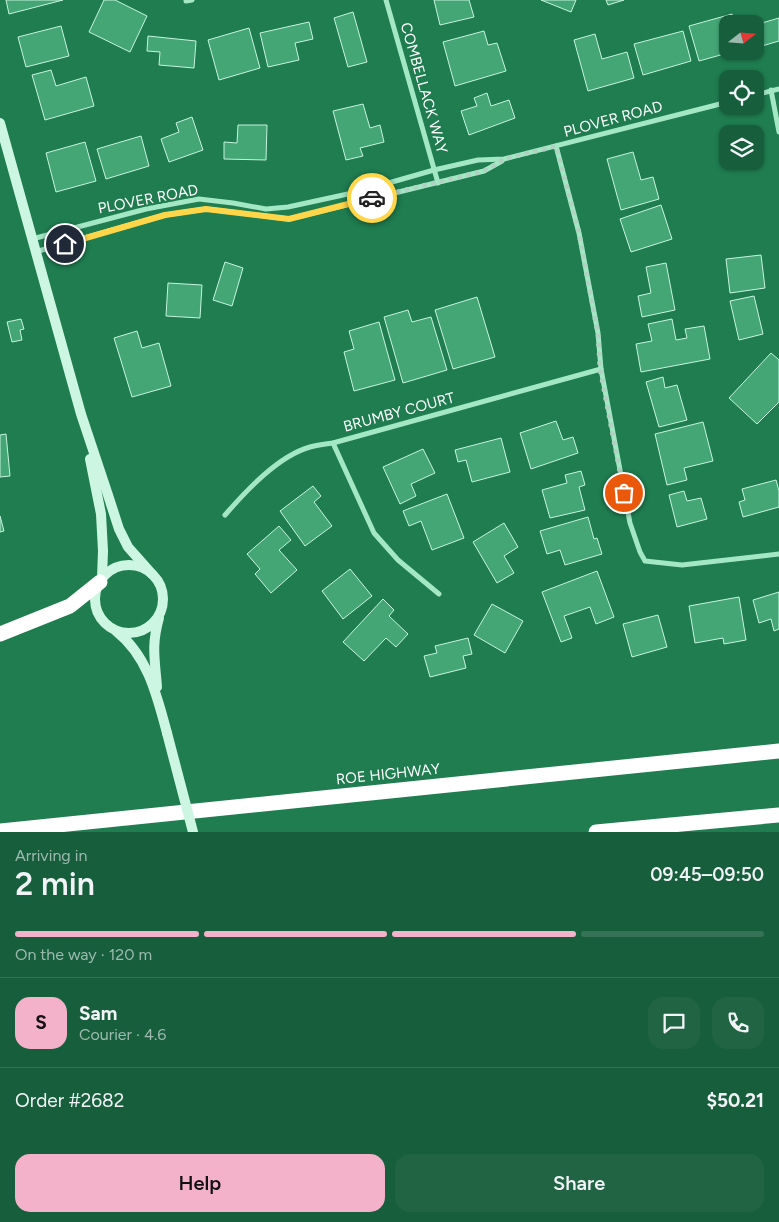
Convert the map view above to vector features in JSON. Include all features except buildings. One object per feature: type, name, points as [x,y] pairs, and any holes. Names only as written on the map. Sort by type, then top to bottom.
[{"type":"highway","points":[[0,634],[70,606],[101,580]]},
{"type":"highway","name":"ROE HIGHWAY","points":[[0,831],[779,751]]},
{"type":"highway","points":[[596,832],[779,815]]},
{"type":"main road","points":[[0,123],[81,414],[119,529],[128,547],[160,583],[163,594],[153,651],[158,698],[193,832]]},
{"type":"main road","points":[[81,414],[101,514],[103,551],[101,580],[96,598],[97,609],[102,618],[126,639],[139,655],[158,698]]},
{"type":"main road","points":[[101,580],[110,571],[119,566],[131,565],[142,567],[152,574]]},
{"type":"main road","points":[[110,626],[119,631],[140,631],[158,617],[162,606]]},
{"type":"street","points":[[186,0],[192,0]]},
{"type":"street","name":"COMBELLACK WAY","points":[[386,0],[438,182]]},
{"type":"street","points":[[764,92],[779,89]]},
{"type":"street","points":[[771,90],[779,132]]},
{"type":"street","name":"PLOVER ROAD","points":[[32,239],[146,209],[199,199],[266,209],[288,207],[357,192],[434,170],[478,160],[504,159],[719,104]]},
{"type":"street","points":[[556,146],[579,233],[598,334],[600,369],[630,523],[645,562],[682,565],[779,554]]},
{"type":"street","name":"PLOVER ROAD","points":[[36,252],[165,215],[206,209],[289,219],[484,171],[504,159]]},
{"type":"street","name":"BRUMBY COURT","points":[[225,515],[250,486],[285,460],[308,448],[333,443],[600,369]]},
{"type":"street","points":[[333,443],[374,533],[398,560],[439,594]]},
{"type":"way so far","points":[[372,198],[484,171],[504,159],[556,146],[579,233],[598,334],[600,369],[624,493]]},
{"type":"route","points":[[65,244],[165,215],[206,209],[289,219],[372,198]]}]
